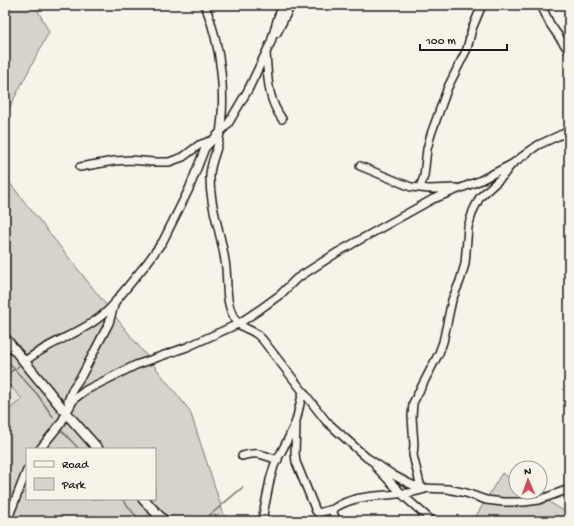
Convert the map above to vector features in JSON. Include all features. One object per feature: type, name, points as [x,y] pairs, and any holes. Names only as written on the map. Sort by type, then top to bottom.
[{"type":"main road","points":[[5,338],[24,362],[68,410],[97,448]]},
{"type":"main road","points":[[144,500],[164,521]]},
{"type":"street","points":[[205,5],[211,19],[220,61],[222,102],[220,133],[210,173],[213,207],[225,261],[228,304],[238,324],[255,333],[262,339],[326,420],[432,521]]},
{"type":"street","points":[[272,42],[278,17],[283,5]]},
{"type":"street","points":[[24,362],[34,354],[82,329],[110,309],[147,263],[163,241],[189,189],[205,148],[220,133],[235,114],[291,5]]},
{"type":"street","points":[[420,188],[424,176],[426,149],[431,134],[448,87],[467,50],[472,29],[482,5]]},
{"type":"street","points":[[541,5],[550,24],[569,51]]},
{"type":"street","points":[[266,53],[269,89],[274,109],[282,119]]},
{"type":"street","points":[[41,448],[74,400],[86,390],[136,365],[187,348],[238,324],[281,294],[296,278],[338,252],[433,199],[479,181],[512,164],[538,145],[569,130]]},
{"type":"street","points":[[80,168],[126,160],[169,162],[183,157],[199,145],[212,140]]},
{"type":"street","points":[[421,488],[413,455],[413,403],[439,353],[443,342],[452,300],[465,264],[468,227],[473,211],[480,197],[502,177],[512,164]]},
{"type":"street","points":[[360,166],[410,187],[462,188]]},
{"type":"street","points":[[68,410],[68,401],[73,388],[106,330],[115,302]]},
{"type":"street","points":[[266,521],[263,515],[270,480],[296,421],[303,391]]},
{"type":"street","points":[[296,421],[296,462],[316,511],[318,512],[333,509],[338,505],[353,500],[374,496],[415,492],[429,488]]},
{"type":"street","points":[[242,456],[252,452],[278,460]]},
{"type":"street","points":[[366,457],[393,475],[421,488],[448,489],[486,500],[503,502],[539,500],[569,489]]},
{"type":"street","points":[[7,521],[26,473]]},
{"type":"street","points":[[333,509],[333,513],[337,521]]},
{"type":"path","points":[[5,376],[24,362]]},
{"type":"shaded area","points":[[5,380],[22,399],[5,413]]},
{"type":"green space","points":[[5,5],[35,5],[49,32],[7,112],[5,119]]},
{"type":"green space","points":[[5,177],[190,411],[224,515],[230,521],[5,521],[5,413],[22,399],[5,380]]},
{"type":"green space","points":[[502,473],[508,477],[508,500],[546,500],[569,514],[569,521],[473,521]]},
{"type":"waterway","points":[[5,359],[37,394],[53,417]]},
{"type":"waterway","points":[[62,431],[78,448]]},
{"type":"waterway","points":[[203,521],[243,487]]},
{"type":"waterway","points":[[123,500],[140,521]]}]
